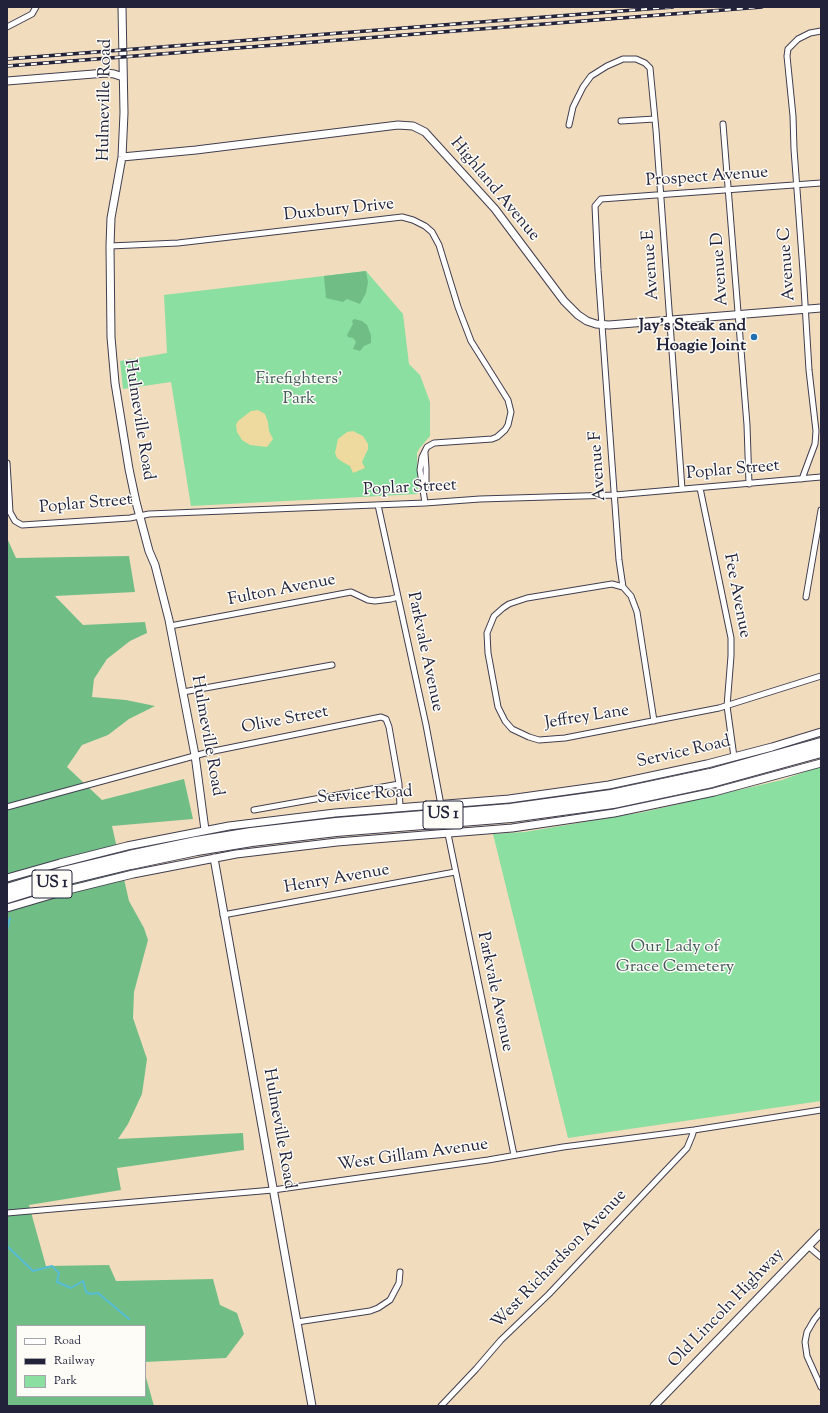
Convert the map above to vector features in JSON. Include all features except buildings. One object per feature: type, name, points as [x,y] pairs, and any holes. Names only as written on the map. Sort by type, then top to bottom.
[{"type":"highway","name":"US 1","points":[[7,889],[63,872],[129,856],[196,842],[251,833],[343,822],[510,809],[611,795],[703,776],[769,759],[821,743]]},
{"type":"highway","name":"US 1","points":[[7,898],[65,880],[197,850],[252,841],[343,830],[511,817],[613,803],[712,782],[821,752]]},
{"type":"street","points":[[7,27],[32,14],[36,7]]},
{"type":"street","name":"Hulmeville Road","points":[[122,7],[124,113],[122,157],[111,218],[110,246],[111,337],[115,383],[129,469],[149,551],[155,565],[170,626],[195,755],[205,830]]},
{"type":"street","name":"Avenue C","points":[[802,479],[816,438],[796,185],[793,116],[787,56],[788,49],[798,38],[810,33],[821,31]]},
{"type":"street","name":"Avenue E","points":[[569,125],[573,107],[591,76],[607,66],[623,59],[636,59],[646,63],[650,68],[682,489]]},
{"type":"street","points":[[7,81],[106,73],[123,77]]},
{"type":"street","points":[[621,121],[655,119]]},
{"type":"street","name":"Avenue D","points":[[723,124],[747,425],[749,484]]},
{"type":"street","name":"Highland Avenue","points":[[122,157],[189,151],[398,125],[413,126],[420,128],[431,138],[494,209],[568,306],[582,318],[592,323],[602,324],[670,321],[821,308]]},
{"type":"street","name":"Prospect Avenue","points":[[596,204],[601,199],[660,196],[821,183]]},
{"type":"street","name":"Avenue F","points":[[596,204],[595,224],[602,324],[623,587],[631,596],[637,612],[654,721]]},
{"type":"street","name":"Duxbury Drive","points":[[110,246],[178,243],[402,217],[420,223],[432,232],[439,245],[458,307],[471,341],[508,400],[511,418],[505,430],[497,437],[492,439],[434,443],[430,445],[425,450],[425,503]]},
{"type":"street","name":"Poplar Street","points":[[7,463],[10,509],[13,519],[22,525],[130,518],[140,515],[425,503],[480,499],[615,495],[821,477]]},
{"type":"street","name":"Fee Avenue","points":[[700,488],[731,638],[727,706],[734,758]]},
{"type":"street","name":"Parkvale Avenue","points":[[378,505],[426,725],[441,805]]},
{"type":"street","points":[[806,597],[821,510]]},
{"type":"street","name":"Jeffrey Lane","points":[[623,587],[612,584],[526,598],[509,604],[498,612],[490,624],[487,637],[488,653],[498,706],[505,721],[512,729],[539,740],[573,737],[727,706],[821,676]]},
{"type":"street","name":"Fulton Avenue","points":[[170,626],[352,592],[361,595],[368,600],[375,601],[398,597]]},
{"type":"street","points":[[183,692],[332,665]]},
{"type":"street","name":"Olive Street","points":[[7,806],[195,755],[381,717],[386,719],[389,727],[399,784]]},
{"type":"street","name":"Service Road","points":[[7,878],[93,854],[205,830],[299,816],[522,797],[609,785],[675,772],[734,758],[821,732]]},
{"type":"street","points":[[7,908],[68,890],[214,858],[309,844],[448,834],[546,824],[648,807],[728,789],[821,763]]},
{"type":"street","points":[[254,810],[399,784],[400,808]]},
{"type":"street","name":"Parkvale Avenue","points":[[448,834],[514,1155]]},
{"type":"street","name":"Hulmeville Road","points":[[214,858],[255,1080],[273,1190],[312,1406]]},
{"type":"street","name":"Henry Avenue","points":[[224,915],[455,872]]},
{"type":"street","name":"West Gillam Avenue","points":[[7,1213],[273,1190],[620,1139],[694,1130],[821,1110]]},
{"type":"street","name":"West Richardson Avenue","points":[[441,1406],[501,1340],[549,1294],[687,1148],[694,1130]]},
{"type":"street","name":"Old Lincoln Highway","points":[[654,1406],[821,1233]]},
{"type":"street","points":[[808,1246],[821,1257]]},
{"type":"street","points":[[297,1322],[370,1311],[378,1308],[390,1300],[399,1283],[400,1272]]},
{"type":"street","points":[[821,1311],[807,1332],[805,1342],[807,1356],[821,1387]]},
{"type":"green space","name":"Firefighters' Park","points":[[366,271],[403,314],[409,364],[420,375],[430,402],[430,436],[417,453],[418,494],[191,506],[171,382],[123,389],[120,361],[167,353],[164,295]]},
{"type":"green space","points":[[366,271],[368,282],[366,293],[360,304],[347,299],[343,302],[326,298],[324,276]]},
{"type":"green space","points":[[354,319],[362,321],[367,325],[371,335],[371,343],[364,346],[360,351],[353,349],[356,342],[353,338],[348,337],[347,335]]},
{"type":"green space","points":[[7,538],[16,558],[129,556],[135,592],[55,596],[83,625],[145,622],[147,633],[130,641],[107,659],[94,679],[92,697],[126,700],[155,706],[129,719],[108,735],[82,745],[67,767],[102,800],[184,779],[193,819],[112,826],[129,901],[144,928],[148,940],[134,992],[133,1018],[147,1059],[142,1094],[128,1124],[118,1139],[243,1133],[244,1150],[117,1168],[121,1190],[29,1205],[46,1266],[109,1265],[116,1281],[213,1279],[220,1305],[237,1313],[244,1334],[226,1358],[146,1362],[146,1325],[16,1325],[16,1397],[146,1397],[146,1378],[154,1406],[7,1406]]},
{"type":"green space","name":"Our Lady of Grace Cemetery","points":[[821,766],[821,1101],[568,1138],[493,834],[525,832],[644,812],[782,780]]},
{"type":"sand","points":[[258,410],[265,414],[269,431],[273,439],[267,447],[250,445],[242,440],[237,432],[236,425],[238,421],[251,411]]},
{"type":"sand","points":[[353,431],[363,436],[368,444],[368,449],[362,462],[365,468],[353,473],[350,466],[337,458],[335,453],[338,439],[347,432]]},
{"type":"waterway","points":[[7,930],[10,918]]},
{"type":"waterway","points":[[7,1246],[33,1271],[52,1266],[59,1273],[57,1282],[71,1288],[83,1281],[86,1292],[90,1294],[98,1293],[129,1319]]},
{"type":"railway","points":[[7,59],[673,7]]},
{"type":"railway","points":[[7,66],[762,7]]},
{"type":"place","name":"Jay's Steak and Hoagie Joint","points":[[754,337]]}]
